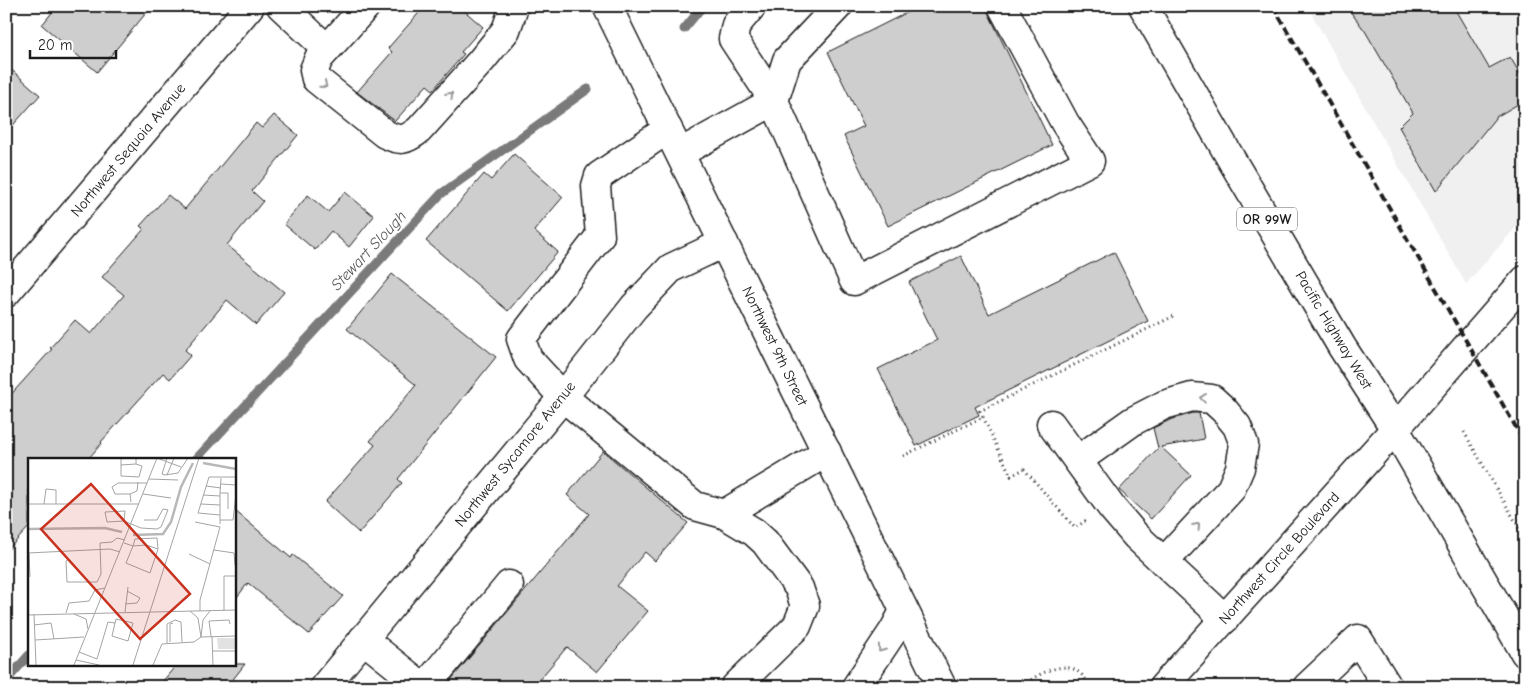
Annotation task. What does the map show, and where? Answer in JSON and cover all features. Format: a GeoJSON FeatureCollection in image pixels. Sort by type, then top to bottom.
{"type":"FeatureCollection","features":[{"type":"Feature","properties":{"kind":"main road","name":"Northwest Sequoia Avenue"},"geometry":{"type":"LineString","coordinates":[[6,293],[250,6]]}},
{"type":"Feature","properties":{"kind":"main road"},"geometry":{"type":"LineString","coordinates":[[282,6],[327,49]]}},
{"type":"Feature","properties":{"kind":"main road"},"geometry":{"type":"LineString","coordinates":[[366,6],[319,58],[314,70],[316,78],[385,134],[403,140],[420,130],[481,61],[506,30],[513,10],[512,6]]}},
{"type":"Feature","properties":{"kind":"main road","name":"Northwest 9th Street"},"geometry":{"type":"LineString","coordinates":[[607,6],[942,687]]}},
{"type":"Feature","properties":{"kind":"main road"},"geometry":{"type":"LineString","coordinates":[[752,6],[736,25],[732,39],[774,101],[854,281],[1090,161],[1065,123],[1002,6]]}},
{"type":"Feature","properties":{"kind":"main road"},"geometry":{"type":"LineString","coordinates":[[774,101],[787,60],[838,6]]}},
{"type":"Feature","properties":{"kind":"main road","name":"Pacific Highway West"},"geometry":{"type":"LineString","coordinates":[[1143,6],[1342,347],[1395,429],[1525,653]]}},
{"type":"Feature","properties":{"kind":"main road"},"geometry":{"type":"LineString","coordinates":[[735,687],[797,626],[805,606],[799,588],[765,542],[754,532],[724,514],[695,506],[563,397],[528,359],[521,339],[600,236],[596,186],[599,176],[674,141],[774,101]]}},
{"type":"Feature","properties":{"kind":"main road","name":"Northwest Sycamore Avenue"},"geometry":{"type":"LineString","coordinates":[[324,687],[563,397],[634,307],[670,268],[724,244]]}},
{"type":"Feature","properties":{"kind":"main road","name":"Northwest Circle Boulevard"},"geometry":{"type":"LineString","coordinates":[[1163,687],[1395,429],[1525,280]]}},
{"type":"Feature","properties":{"kind":"main road"},"geometry":{"type":"LineString","coordinates":[[1078,460],[1133,421],[1164,405],[1192,396],[1212,399],[1224,410],[1237,426],[1244,444],[1240,468],[1231,489],[1164,562]]}},
{"type":"Feature","properties":{"kind":"main road"},"geometry":{"type":"LineString","coordinates":[[1051,424],[1112,508],[1136,536],[1225,619]]}},
{"type":"Feature","properties":{"kind":"main road"},"geometry":{"type":"LineString","coordinates":[[724,514],[826,452]]}},
{"type":"Feature","properties":{"kind":"main road"},"geometry":{"type":"LineString","coordinates":[[363,639],[424,687],[509,585]]}},
{"type":"Feature","properties":{"kind":"main road"},"geometry":{"type":"LineString","coordinates":[[856,687],[894,630],[904,611]]}},
{"type":"Feature","properties":{"kind":"main road"},"geometry":{"type":"LineString","coordinates":[[1307,687],[1358,639],[1388,687]]}},
{"type":"Feature","properties":{"kind":"path"},"geometry":{"type":"LineString","coordinates":[[1092,527],[1085,521],[1075,528],[1024,469],[1011,476],[980,411],[1174,316]]}},
{"type":"Feature","properties":{"kind":"path"},"geometry":{"type":"LineString","coordinates":[[903,456],[983,417]]}},
{"type":"Feature","properties":{"kind":"path"},"geometry":{"type":"LineString","coordinates":[[1464,432],[1525,538]]}},
{"type":"Feature","properties":{"kind":"path"},"geometry":{"type":"LineString","coordinates":[[1018,687],[1049,670],[1063,666],[1075,669],[1088,682]]}},
{"type":"Feature","properties":{"kind":"shaded area"},"geometry":{"type":"Polygon","coordinates":[[[1307,6],[1525,6],[1525,217],[1466,284],[1307,6]]]}},
{"type":"Feature","properties":{"kind":"building"},"geometry":{"type":"Polygon","coordinates":[[[57,6],[152,6],[97,72],[42,25],[57,6]]]}},
{"type":"Feature","properties":{"kind":"building"},"geometry":{"type":"Polygon","coordinates":[[[425,6],[459,6],[483,27],[461,52],[464,54],[433,90],[427,85],[395,121],[357,92],[392,52],[388,48],[425,6]]]}},
{"type":"Feature","properties":{"kind":"building"},"geometry":{"type":"Polygon","coordinates":[[[920,6],[985,6],[1052,145],[888,226],[844,136],[864,126],[828,52],[920,6]]]}},
{"type":"Feature","properties":{"kind":"building"},"geometry":{"type":"Polygon","coordinates":[[[1346,6],[1453,6],[1489,68],[1510,57],[1525,82],[1525,100],[1496,117],[1436,191],[1399,127],[1413,113],[1365,31],[1346,6]]]}},
{"type":"Feature","properties":{"kind":"building"},"geometry":{"type":"Polygon","coordinates":[[[6,65],[40,95],[6,133],[6,65]]]}},
{"type":"Feature","properties":{"kind":"building"},"geometry":{"type":"Polygon","coordinates":[[[274,115],[298,135],[252,191],[263,201],[227,245],[284,292],[256,325],[227,300],[185,350],[191,355],[170,379],[163,373],[89,458],[28,458],[28,528],[6,552],[6,400],[52,349],[50,348],[75,320],[91,334],[124,295],[102,277],[144,229],[140,226],[168,195],[185,209],[256,123],[262,128],[274,115]]]}},
{"type":"Feature","properties":{"kind":"building"},"geometry":{"type":"Polygon","coordinates":[[[514,154],[563,197],[534,231],[558,252],[508,311],[426,241],[484,174],[491,180],[514,154]]]}},
{"type":"Feature","properties":{"kind":"building"},"geometry":{"type":"Polygon","coordinates":[[[345,192],[374,216],[349,247],[331,231],[315,250],[284,224],[308,195],[328,212],[345,192]]]}},
{"type":"Feature","properties":{"kind":"building"},"geometry":{"type":"Polygon","coordinates":[[[1114,252],[1148,321],[975,407],[979,415],[916,446],[878,369],[937,340],[909,282],[961,256],[989,314],[1114,252]]]}},
{"type":"Feature","properties":{"kind":"building"},"geometry":{"type":"Polygon","coordinates":[[[392,274],[496,357],[398,479],[402,483],[359,533],[325,502],[375,445],[370,441],[416,385],[347,329],[392,274]]]}},
{"type":"Feature","properties":{"kind":"building"},"geometry":{"type":"Polygon","coordinates":[[[1199,413],[1204,439],[1161,447],[1191,475],[1151,519],[1119,490],[1158,448],[1153,428],[1170,420],[1199,413]]]}},
{"type":"Feature","properties":{"kind":"building"},"geometry":{"type":"Polygon","coordinates":[[[603,451],[688,523],[655,561],[645,552],[617,586],[648,611],[597,672],[567,647],[533,687],[445,687],[589,514],[567,495],[603,451]]]}},
{"type":"Feature","properties":{"kind":"building"},"geometry":{"type":"Polygon","coordinates":[[[235,511],[291,558],[293,555],[343,596],[309,634],[248,583],[235,600],[235,511]]]}},
{"type":"Feature","properties":{"kind":"building"},"geometry":{"type":"Polygon","coordinates":[[[235,664],[245,664],[227,687],[158,687],[175,666],[235,666],[235,664]]]}},
{"type":"Feature","properties":{"kind":"waterway","name":"Stewart Slough"},"geometry":{"type":"LineString","coordinates":[[684,29],[703,6]]}},
{"type":"Feature","properties":{"kind":"waterway","name":"Stewart Slough"},"geometry":{"type":"LineString","coordinates":[[197,458],[441,194],[588,89]]}},
{"type":"Feature","properties":{"kind":"waterway","name":"Stewart Slough"},"geometry":{"type":"LineString","coordinates":[[6,681],[28,656]]}},
{"type":"Feature","properties":{"kind":"railway"},"geometry":{"type":"LineString","coordinates":[[1273,6],[1525,443]]}}]}
